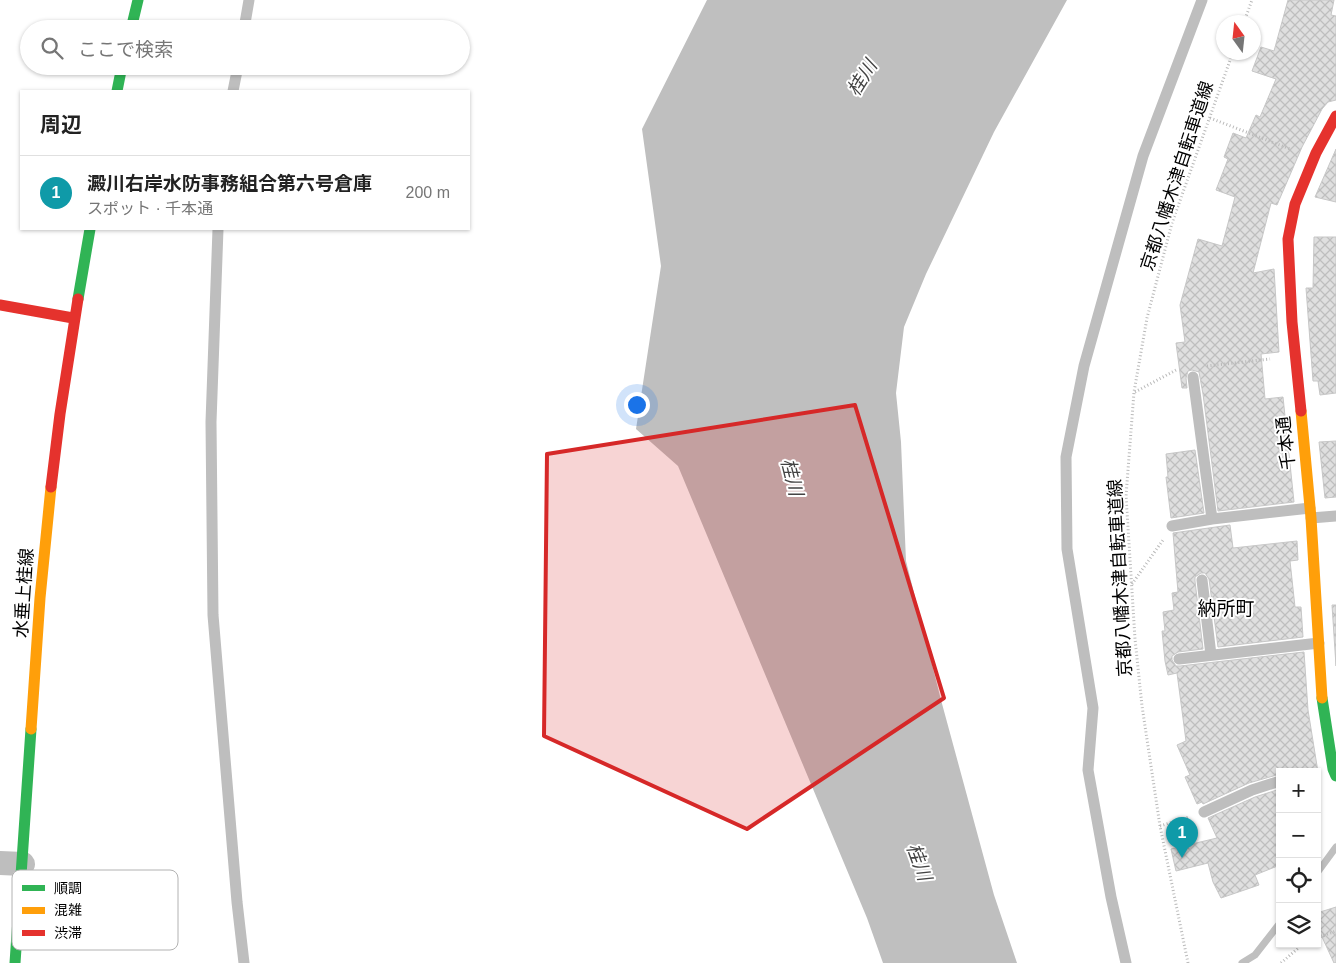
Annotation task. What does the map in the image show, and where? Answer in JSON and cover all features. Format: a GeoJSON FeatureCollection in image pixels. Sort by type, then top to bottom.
{"type":"FeatureCollection","features":[{"type":"Feature","properties":{"kind":"main road"},"geometry":{"type":"LineString","coordinates":[[133,20],[138,0]]}},
{"type":"Feature","properties":{"kind":"main road"},"geometry":{"type":"LineString","coordinates":[[117,90],[120,75]]}},
{"type":"Feature","properties":{"kind":"main road","name":"千本通"},"geometry":{"type":"LineString","coordinates":[[1332,772],[1323,708],[1311,513],[1292,322],[1288,239],[1295,204],[1314,158],[1336,116]]}},
{"type":"Feature","properties":{"kind":"main road","name":"水垂上桂線"},"geometry":{"type":"LineString","coordinates":[[12,863],[52,474],[73,318],[90,230]]}},
{"type":"Feature","properties":{"kind":"main road"},"geometry":{"type":"LineString","coordinates":[[0,305],[73,318]]}},
{"type":"Feature","properties":{"kind":"main road","name":"水垂上桂線"},"geometry":{"type":"LineString","coordinates":[[15,950],[15,963]]}},
{"type":"Feature","properties":{"kind":"lane"},"geometry":{"type":"LineString","coordinates":[[246,20],[249,0]]}},
{"type":"Feature","properties":{"kind":"lane"},"geometry":{"type":"LineString","coordinates":[[1126,963],[1111,897],[1088,770],[1093,708],[1067,549],[1066,457],[1084,366],[1143,156],[1202,0]]}},
{"type":"Feature","properties":{"kind":"lane"},"geometry":{"type":"LineString","coordinates":[[233,90],[236,75]]}},
{"type":"Feature","properties":{"kind":"lane"},"geometry":{"type":"LineString","coordinates":[[218,230],[211,422],[213,614],[237,902],[244,963]]}},
{"type":"Feature","properties":{"kind":"lane"},"geometry":{"type":"LineString","coordinates":[[1193,377],[1212,519]]}},
{"type":"Feature","properties":{"kind":"lane"},"geometry":{"type":"LineString","coordinates":[[1172,526],[1212,519],[1311,513],[1336,516]]}},
{"type":"Feature","properties":{"kind":"lane"},"geometry":{"type":"LineString","coordinates":[[1202,580],[1211,655]]}},
{"type":"Feature","properties":{"kind":"lane"},"geometry":{"type":"LineString","coordinates":[[1179,659],[1320,643]]}},
{"type":"Feature","properties":{"kind":"lane"},"geometry":{"type":"LineString","coordinates":[[1204,812],[1252,790],[1276,782]]}},
{"type":"Feature","properties":{"kind":"path"},"geometry":{"type":"LineString","coordinates":[[1247,15],[1252,0]]}},
{"type":"Feature","properties":{"kind":"path","name":"京都八幡木津自転車道線"},"geometry":{"type":"LineString","coordinates":[[1188,963],[1160,826],[1142,706],[1126,496],[1134,392],[1147,318],[1172,223],[1230,60]]}},
{"type":"Feature","properties":{"kind":"path"},"geometry":{"type":"LineString","coordinates":[[1210,118],[1314,158]]}},
{"type":"Feature","properties":{"kind":"path"},"geometry":{"type":"LineString","coordinates":[[1202,367],[1295,357]]}},
{"type":"Feature","properties":{"kind":"path"},"geometry":{"type":"LineString","coordinates":[[1134,392],[1175,370],[1184,369]]}},
{"type":"Feature","properties":{"kind":"path"},"geometry":{"type":"LineString","coordinates":[[1132,584],[1172,526]]}},
{"type":"Feature","properties":{"kind":"path"},"geometry":{"type":"LineString","coordinates":[[1160,826],[1204,812]]}},
{"type":"Feature","properties":{"kind":"path"},"geometry":{"type":"LineString","coordinates":[[1321,937],[1336,931]]}},
{"type":"Feature","properties":{"kind":"path"},"geometry":{"type":"LineString","coordinates":[[1281,963],[1298,948]]}},
{"type":"Feature","properties":{"kind":"highlighted area"},"geometry":{"type":"Polygon","coordinates":[[[855,405],[944,698],[747,829],[544,736],[547,454],[855,405]]]}},
{"type":"Feature","properties":{"kind":"water","name":"桂川"},"geometry":{"type":"Polygon","coordinates":[[[707,0],[1067,0],[994,132],[926,274],[904,327],[896,393],[901,442],[906,561],[941,700],[994,895],[1017,963],[883,963],[867,918],[678,466],[636,429],[661,266],[642,129],[707,0]]]}},
{"type":"Feature","properties":{"kind":"building"},"geometry":{"type":"Polygon","coordinates":[[[1288,0],[1334,0],[1331,15],[1336,16],[1336,100],[1328,102],[1322,109],[1302,147],[1277,205],[1271,203],[1253,273],[1274,269],[1279,352],[1261,354],[1265,399],[1283,397],[1294,502],[1218,511],[1199,372],[1188,371],[1186,378],[1187,388],[1182,388],[1176,343],[1185,342],[1180,305],[1198,239],[1222,246],[1235,197],[1216,190],[1228,159],[1224,157],[1233,133],[1246,138],[1256,115],[1260,117],[1276,79],[1252,71],[1256,60],[1261,60],[1261,47],[1274,51],[1288,0]]]}},
{"type":"Feature","properties":{"kind":"building"},"geometry":{"type":"Polygon","coordinates":[[[1336,149],[1336,202],[1315,197],[1336,149]]]}},
{"type":"Feature","properties":{"kind":"building"},"geometry":{"type":"Polygon","coordinates":[[[1314,237],[1336,237],[1336,393],[1320,395],[1318,381],[1313,381],[1306,288],[1313,288],[1314,237]]]}},
{"type":"Feature","properties":{"kind":"building"},"geometry":{"type":"Polygon","coordinates":[[[1336,441],[1336,497],[1325,498],[1319,442],[1336,441]]]}},
{"type":"Feature","properties":{"kind":"building"},"geometry":{"type":"Polygon","coordinates":[[[1195,450],[1204,513],[1171,518],[1166,477],[1168,477],[1166,454],[1195,450]]]}},
{"type":"Feature","properties":{"kind":"building"},"geometry":{"type":"Polygon","coordinates":[[[1230,525],[1233,548],[1297,541],[1298,560],[1290,561],[1295,607],[1301,607],[1303,637],[1218,647],[1209,579],[1205,573],[1201,573],[1195,577],[1195,581],[1203,649],[1178,652],[1172,656],[1172,660],[1176,666],[1180,666],[1304,652],[1308,710],[1317,768],[1276,768],[1276,775],[1249,783],[1203,804],[1202,802],[1197,804],[1185,777],[1190,775],[1177,745],[1186,741],[1177,673],[1168,675],[1162,631],[1165,631],[1163,612],[1174,610],[1172,593],[1178,592],[1173,533],[1230,525]]]}},
{"type":"Feature","properties":{"kind":"building"},"geometry":{"type":"Polygon","coordinates":[[[1332,605],[1336,605],[1336,666],[1332,605]]]}},
{"type":"Feature","properties":{"kind":"building"},"geometry":{"type":"Polygon","coordinates":[[[1276,790],[1276,867],[1255,875],[1259,885],[1221,898],[1213,882],[1208,863],[1176,871],[1171,849],[1217,838],[1208,818],[1255,797],[1276,790]]]}},
{"type":"Feature","properties":{"kind":"building"},"geometry":{"type":"Polygon","coordinates":[[[1336,907],[1336,963],[1334,963],[1321,935],[1321,912],[1336,907]]]}},
{"type":"Feature","properties":{"kind":"waterway"},"geometry":{"type":"LineString","coordinates":[[1321,868],[1336,847]]}},
{"type":"Feature","properties":{"kind":"waterway"},"geometry":{"type":"LineString","coordinates":[[1242,963],[1255,955],[1276,928]]}},
{"type":"Feature","properties":{"kind":"traffic: fast"},"geometry":{"type":"LineString","coordinates":[[133,20],[138,0]]}},
{"type":"Feature","properties":{"kind":"traffic: fast"},"geometry":{"type":"LineString","coordinates":[[117,90],[120,75]]}},
{"type":"Feature","properties":{"kind":"traffic: fast"},"geometry":{"type":"LineString","coordinates":[[78,299],[90,230]]}},
{"type":"Feature","properties":{"kind":"traffic: fast"},"geometry":{"type":"LineString","coordinates":[[1322,698],[1333,769],[1336,776]]}},
{"type":"Feature","properties":{"kind":"traffic: fast"},"geometry":{"type":"LineString","coordinates":[[21,870],[31,729]]}},
{"type":"Feature","properties":{"kind":"traffic: fast"},"geometry":{"type":"LineString","coordinates":[[15,963],[16,950]]}},
{"type":"Feature","properties":{"kind":"traffic: slow"},"geometry":{"type":"LineString","coordinates":[[1301,411],[1311,518],[1322,698]]}},
{"type":"Feature","properties":{"kind":"traffic: slow"},"geometry":{"type":"LineString","coordinates":[[31,729],[40,598],[51,487]]}},
{"type":"Feature","properties":{"kind":"traffic: jam"},"geometry":{"type":"LineString","coordinates":[[1301,411],[1292,322],[1288,239],[1295,204],[1316,153],[1336,116]]}},
{"type":"Feature","properties":{"kind":"traffic: jam"},"geometry":{"type":"LineString","coordinates":[[51,487],[78,299]]}},
{"type":"Feature","properties":{"kind":"traffic: jam"},"geometry":{"type":"LineString","coordinates":[[0,305],[73,318]]}},
{"type":"Feature","properties":{"kind":"place","name":"澱川右岸水防事務組合第六号倉庫"},"geometry":{"type":"Point","coordinates":[1182,858]}},
{"type":"Feature","properties":{"kind":"district","name":"納所町"},"geometry":{"type":"Point","coordinates":[1226,608]}}]}
